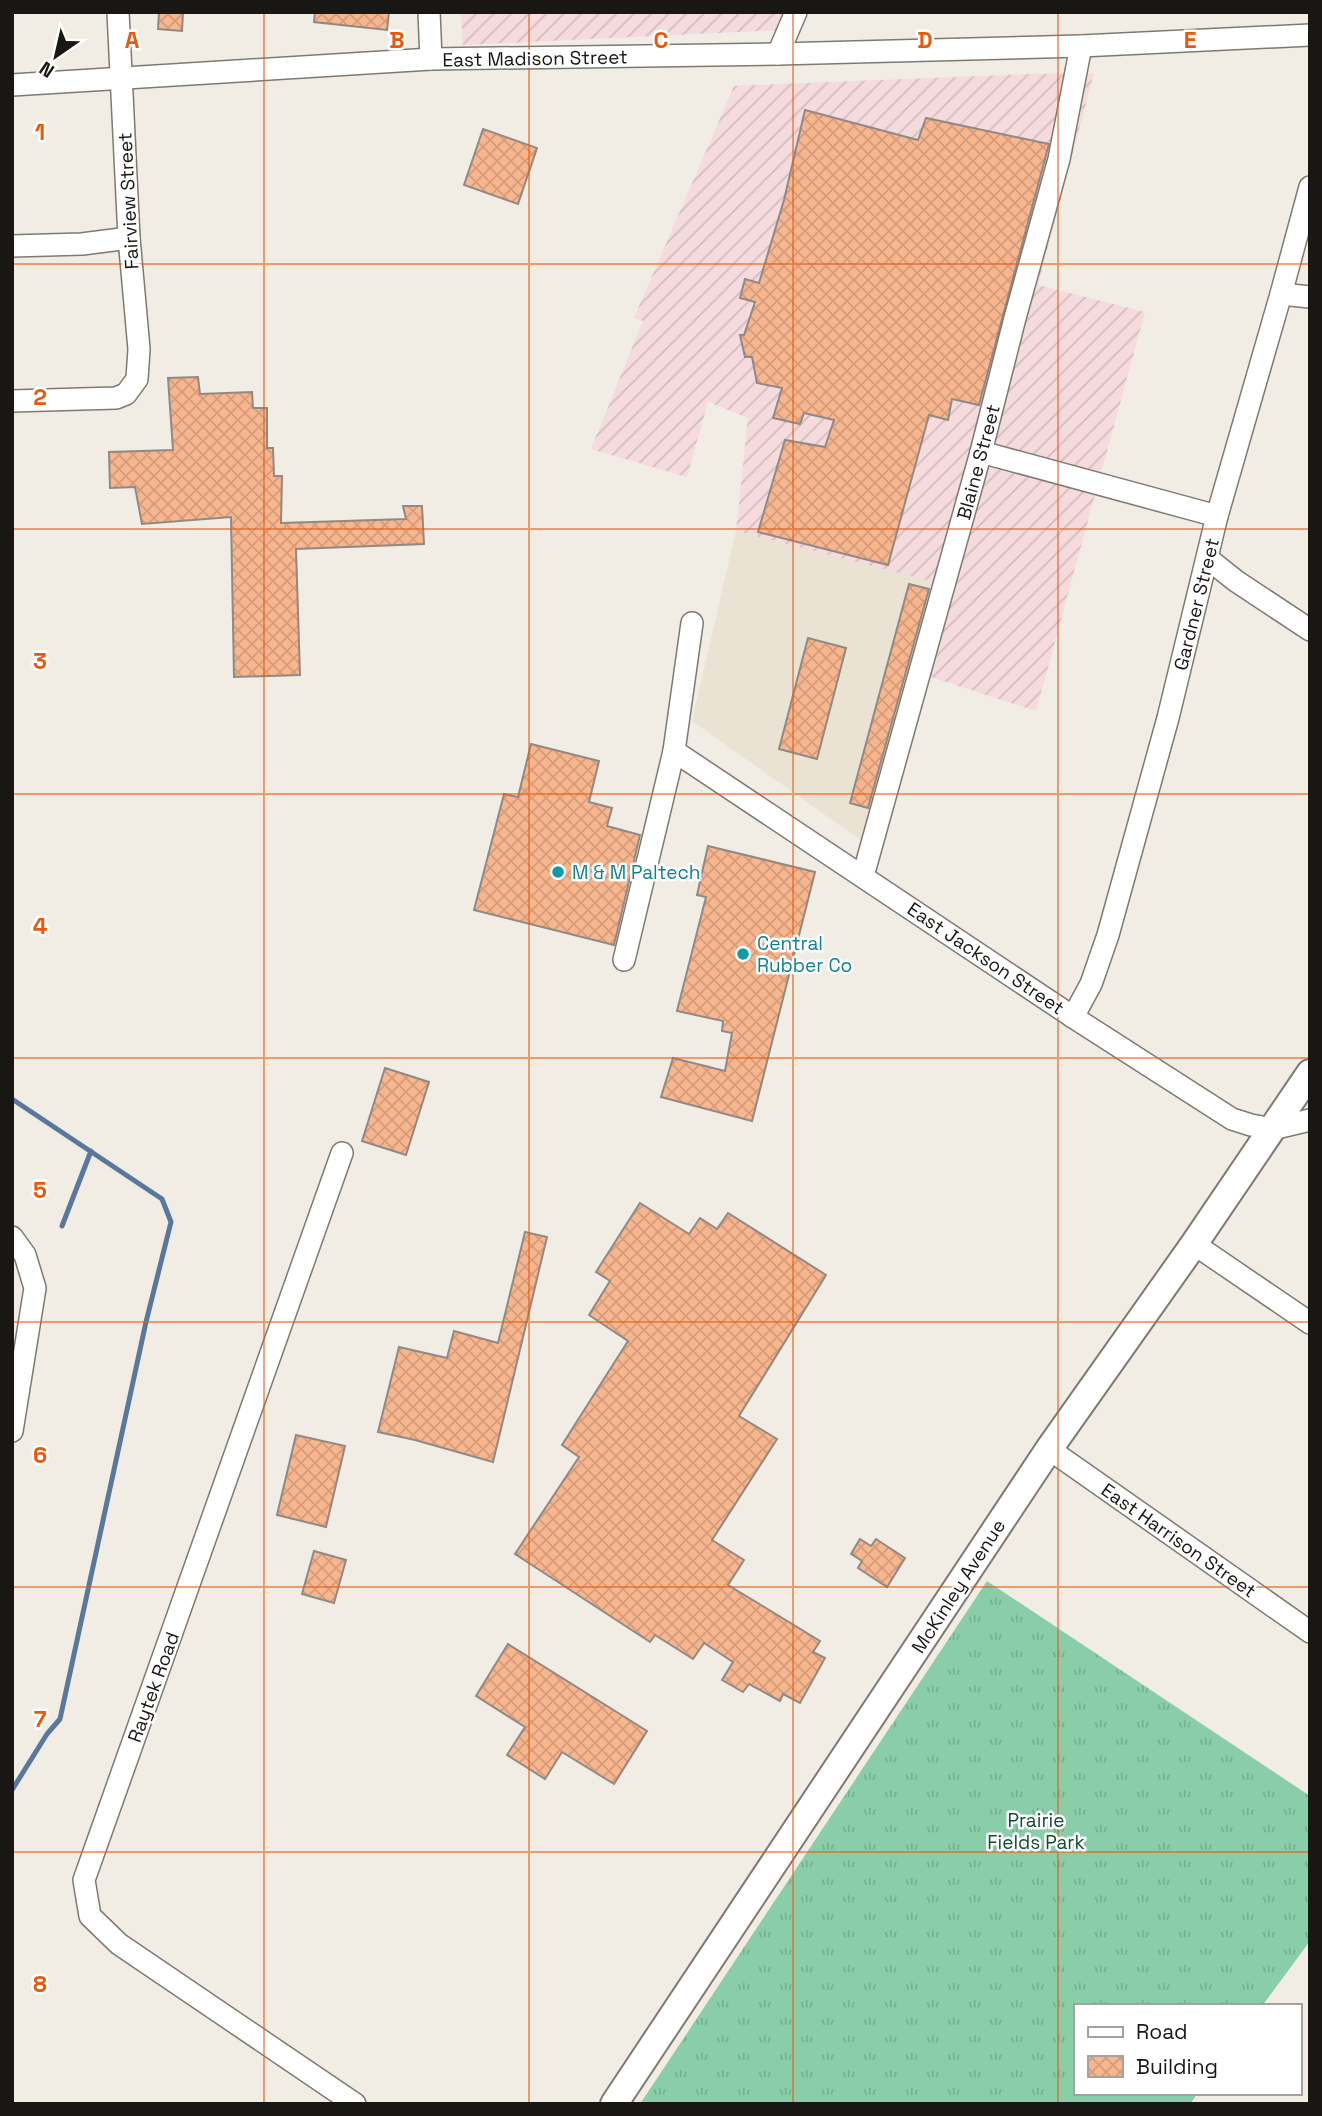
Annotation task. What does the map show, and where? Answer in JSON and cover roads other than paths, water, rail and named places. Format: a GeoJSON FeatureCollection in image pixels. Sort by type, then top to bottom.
{"type":"FeatureCollection","features":[{"type":"Feature","properties":{"kind":"street","name":"Fairview Street"},"geometry":{"type":"LineString","coordinates":[[12,401],[107,400],[126,394],[136,379],[139,349],[129,238],[118,12]]}},
{"type":"Feature","properties":{"kind":"street"},"geometry":{"type":"LineString","coordinates":[[429,12],[431,59]]}},
{"type":"Feature","properties":{"kind":"street"},"geometry":{"type":"LineString","coordinates":[[778,54],[796,12]]}},
{"type":"Feature","properties":{"kind":"street","name":"East Madison Street"},"geometry":{"type":"LineString","coordinates":[[12,85],[431,59],[778,54],[1081,46],[1310,36]]}},
{"type":"Feature","properties":{"kind":"street","name":"Blaine Street"},"geometry":{"type":"LineString","coordinates":[[863,876],[1059,159],[1081,46]]}},
{"type":"Feature","properties":{"kind":"street","name":"Gardner Street"},"geometry":{"type":"LineString","coordinates":[[1073,1017],[1091,984],[1108,935],[1168,718],[1217,516],[1310,187]]}},
{"type":"Feature","properties":{"kind":"street"},"geometry":{"type":"LineString","coordinates":[[12,246],[82,244],[129,238]]}},
{"type":"Feature","properties":{"kind":"street"},"geometry":{"type":"LineString","coordinates":[[1281,294],[1310,297]]}},
{"type":"Feature","properties":{"kind":"street"},"geometry":{"type":"LineString","coordinates":[[981,452],[1217,516]]}},
{"type":"Feature","properties":{"kind":"street"},"geometry":{"type":"LineString","coordinates":[[1207,558],[1236,581],[1310,630]]}},
{"type":"Feature","properties":{"kind":"street"},"geometry":{"type":"LineString","coordinates":[[624,960],[674,751],[692,624]]}},
{"type":"Feature","properties":{"kind":"street","name":"East Jackson Street"},"geometry":{"type":"LineString","coordinates":[[674,751],[1073,1017],[1232,1119],[1272,1129],[1310,1120]]}},
{"type":"Feature","properties":{"kind":"street","name":"McKinley Avenue"},"geometry":{"type":"LineString","coordinates":[[614,2104],[1049,1449],[1194,1244],[1310,1073]]}},
{"type":"Feature","properties":{"kind":"street","name":"Raytek Road"},"geometry":{"type":"LineString","coordinates":[[342,1153],[84,1880],[90,1916],[119,1944],[355,2104]]}},
{"type":"Feature","properties":{"kind":"street"},"geometry":{"type":"LineString","coordinates":[[12,1237],[25,1255],[35,1288],[12,1431]]}},
{"type":"Feature","properties":{"kind":"street"},"geometry":{"type":"LineString","coordinates":[[1194,1244],[1310,1323]]}},
{"type":"Feature","properties":{"kind":"street","name":"East Harrison Street"},"geometry":{"type":"LineString","coordinates":[[1049,1449],[1310,1632]]}},
{"type":"Feature","properties":{"kind":"waterway"},"geometry":{"type":"LineString","coordinates":[[12,1099],[162,1199],[171,1222],[146,1322],[60,1719],[47,1734],[12,1790]]}},
{"type":"Feature","properties":{"kind":"waterway"},"geometry":{"type":"LineString","coordinates":[[62,1226],[91,1151]]}},
{"type":"Feature","properties":{"kind":"place","name":"M & M Paltech"},"geometry":{"type":"Point","coordinates":[558,872]}},
{"type":"Feature","properties":{"kind":"place","name":"Central Rubber Co"},"geometry":{"type":"Point","coordinates":[743,954]}},
{"type":"Feature","properties":{"kind":"park label","name":"Prairie Fields Park"},"geometry":{"type":"Point","coordinates":[1036,1831]}}]}
